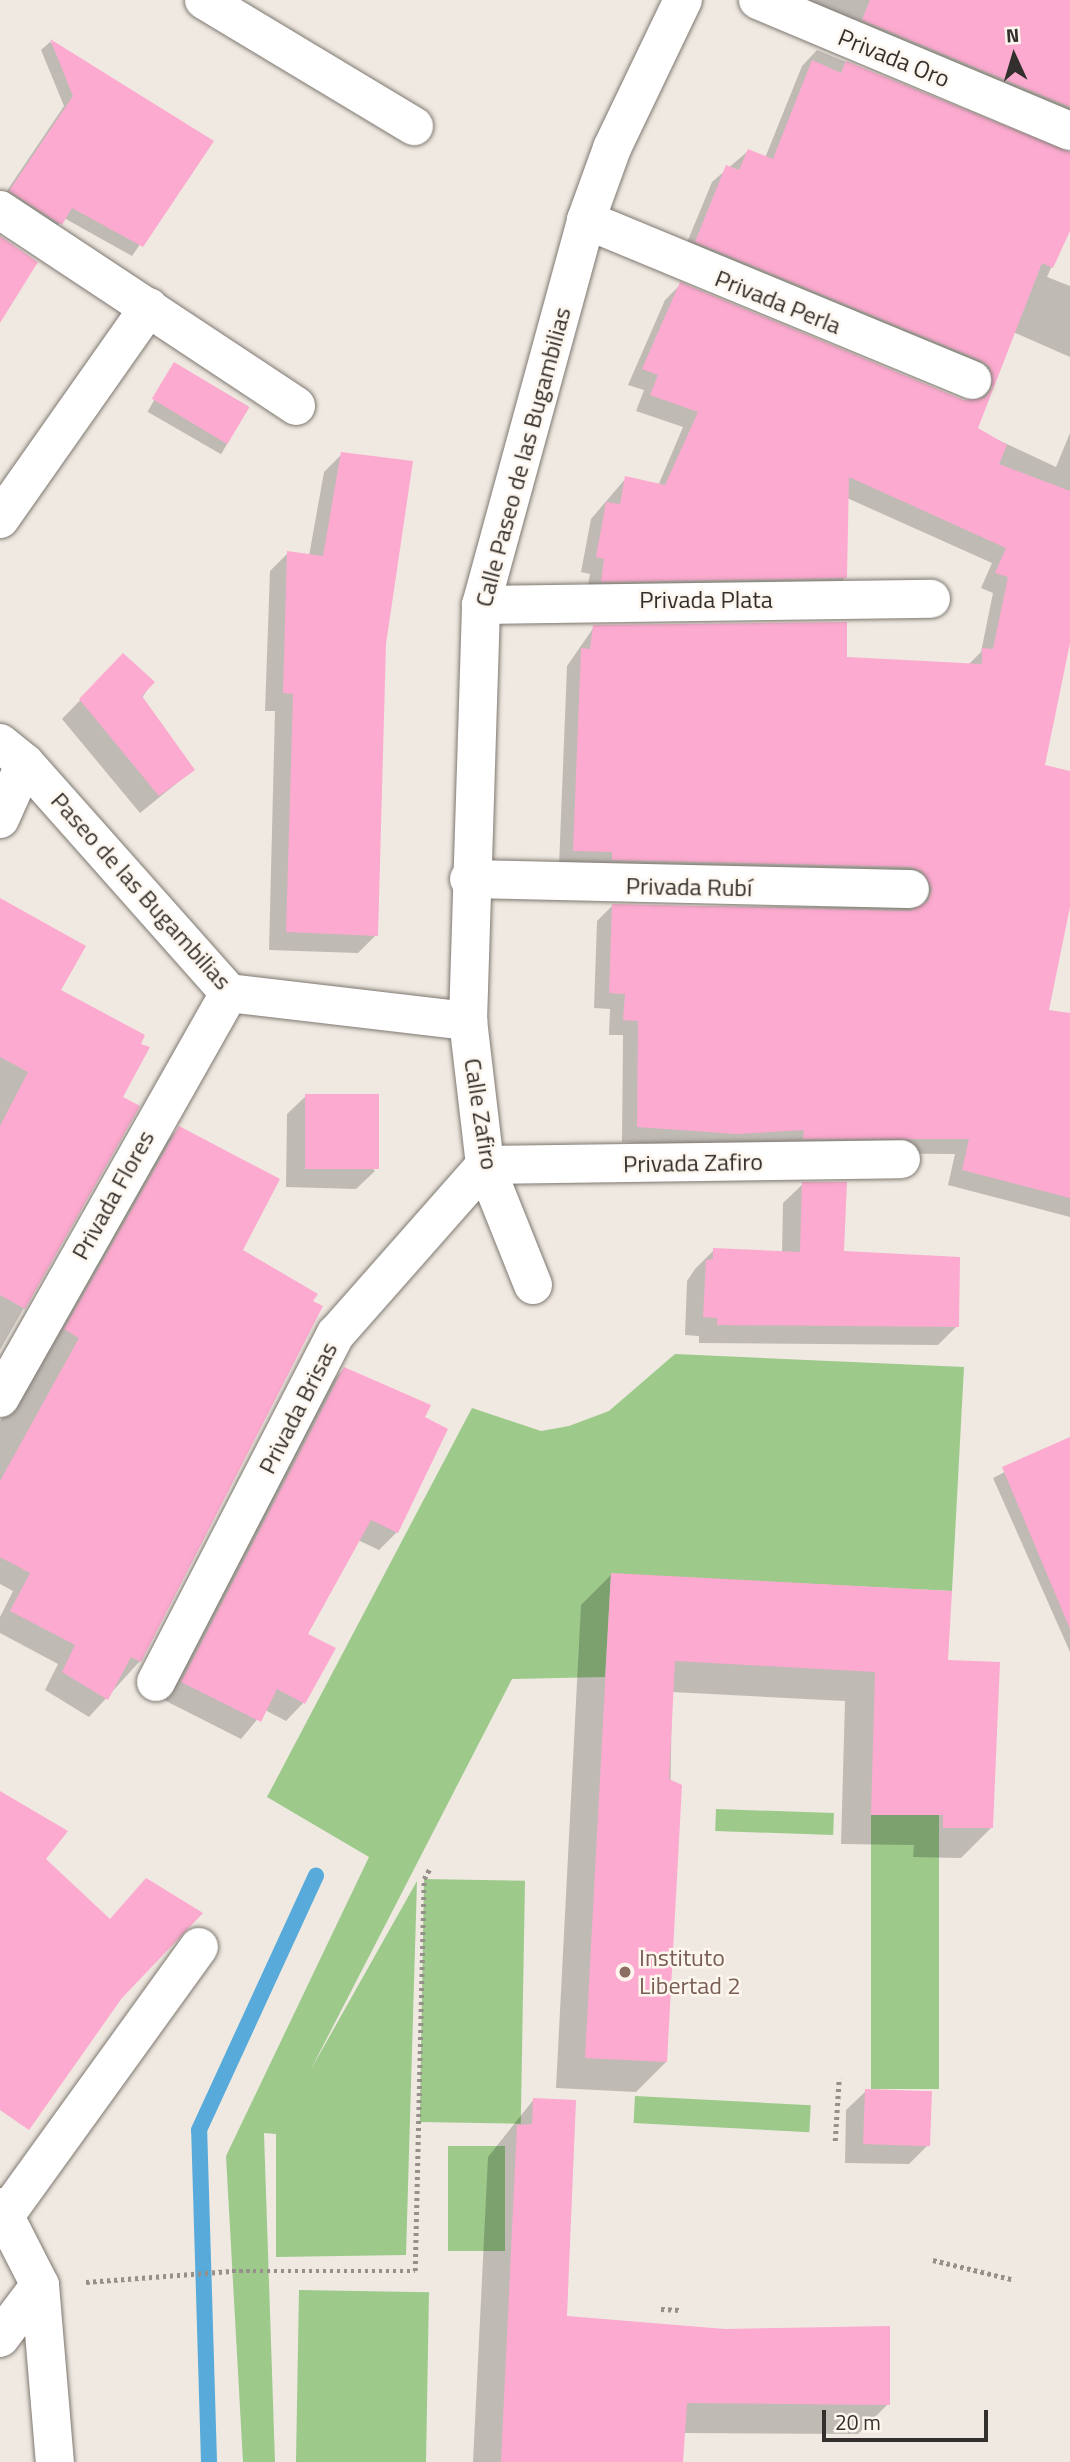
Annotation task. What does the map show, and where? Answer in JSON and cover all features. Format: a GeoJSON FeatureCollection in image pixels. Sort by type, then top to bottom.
{"type":"FeatureCollection","features":[{"type":"Feature","properties":{"kind":"street"},"geometry":{"type":"LineString","coordinates":[[204,0],[414,126]]}},
{"type":"Feature","properties":{"kind":"street","name":"Calle Paseo de las Bugambilias"},"geometry":{"type":"LineString","coordinates":[[468,1021],[468,879],[481,605],[586,220],[612,148],[683,0]]}},
{"type":"Feature","properties":{"kind":"street","name":"Privada Oro"},"geometry":{"type":"LineString","coordinates":[[758,0],[1070,131]]}},
{"type":"Feature","properties":{"kind":"street"},"geometry":{"type":"LineString","coordinates":[[0,210],[296,406]]}},
{"type":"Feature","properties":{"kind":"street","name":"Privada Perla"},"geometry":{"type":"LineString","coordinates":[[586,220],[971,380]]}},
{"type":"Feature","properties":{"kind":"street"},"geometry":{"type":"LineString","coordinates":[[0,519],[149,307]]}},
{"type":"Feature","properties":{"kind":"street","name":"Privada Plata"},"geometry":{"type":"LineString","coordinates":[[481,605],[931,599]]}},
{"type":"Feature","properties":{"kind":"street"},"geometry":{"type":"LineString","coordinates":[[0,819],[13,753]]}},
{"type":"Feature","properties":{"kind":"street","name":"Paseo de las Bugambilias"},"geometry":{"type":"LineString","coordinates":[[13,753],[229,993],[468,1021]]}},
{"type":"Feature","properties":{"kind":"street","name":"Privada Rubí"},"geometry":{"type":"LineString","coordinates":[[468,879],[911,890]]}},
{"type":"Feature","properties":{"kind":"street","name":"Privada Flores"},"geometry":{"type":"LineString","coordinates":[[0,1398],[229,993]]}},
{"type":"Feature","properties":{"kind":"street","name":"Calle Zafiro"},"geometry":{"type":"LineString","coordinates":[[468,1021],[485,1165],[533,1285]]}},
{"type":"Feature","properties":{"kind":"street","name":"Privada Zafiro"},"geometry":{"type":"LineString","coordinates":[[485,1165],[901,1159]]}},
{"type":"Feature","properties":{"kind":"street","name":"Privada Brisas"},"geometry":{"type":"LineString","coordinates":[[156,1682],[336,1334],[485,1165]]}},
{"type":"Feature","properties":{"kind":"street"},"geometry":{"type":"LineString","coordinates":[[55,2462],[40,2285],[3,2210],[199,1947]]}},
{"type":"Feature","properties":{"kind":"street"},"geometry":{"type":"LineString","coordinates":[[0,2338],[40,2285]]}},
{"type":"Feature","properties":{"kind":"path"},"geometry":{"type":"LineString","coordinates":[[120,2280],[207,2273],[415,2271],[424,1879],[430,1868]]}},
{"type":"Feature","properties":{"kind":"path"},"geometry":{"type":"LineString","coordinates":[[835,2141],[839,2078]]}},
{"type":"Feature","properties":{"kind":"path"},"geometry":{"type":"LineString","coordinates":[[933,2260],[1016,2280]]}},
{"type":"Feature","properties":{"kind":"path"},"geometry":{"type":"LineString","coordinates":[[661,2309],[680,2310]]}},
{"type":"Feature","properties":{"kind":"green space"},"geometry":{"type":"Polygon","coordinates":[[[675,1354],[964,1367],[952,1591],[611,1574],[605,1677],[512,1679],[310,2071],[417,1881],[406,2255],[276,2257],[276,2134],[264,2133],[275,2462],[243,2462],[226,2156],[369,1857],[267,1797],[472,1408],[541,1431],[569,1426],[609,1411],[675,1354]]]}},
{"type":"Feature","properties":{"kind":"green space"},"geometry":{"type":"Polygon","coordinates":[[[716,1809],[834,1813],[833,1835],[715,1831],[716,1809]]]}},
{"type":"Feature","properties":{"kind":"green space"},"geometry":{"type":"Polygon","coordinates":[[[871,1815],[939,1815],[939,2089],[871,2089],[871,1815]]]}},
{"type":"Feature","properties":{"kind":"green space"},"geometry":{"type":"Polygon","coordinates":[[[424,1879],[525,1881],[521,2124],[420,2122],[424,1879]]]}},
{"type":"Feature","properties":{"kind":"green space"},"geometry":{"type":"Polygon","coordinates":[[[635,2096],[811,2105],[809,2132],[634,2123],[635,2096]]]}},
{"type":"Feature","properties":{"kind":"green space"},"geometry":{"type":"Polygon","coordinates":[[[448,2146],[505,2146],[505,2251],[448,2251],[448,2146]]]}},
{"type":"Feature","properties":{"kind":"green space"},"geometry":{"type":"Polygon","coordinates":[[[299,2290],[429,2292],[426,2462],[296,2462],[299,2290]]]}},
{"type":"Feature","properties":{"kind":"building"},"geometry":{"type":"Polygon","coordinates":[[[870,0],[1070,0],[1070,107],[862,20],[870,0]]]}},
{"type":"Feature","properties":{"kind":"building"},"geometry":{"type":"Polygon","coordinates":[[[50,39],[214,141],[143,247],[72,208],[62,225],[9,191],[73,96],[50,39]]]}},
{"type":"Feature","properties":{"kind":"building"},"geometry":{"type":"Polygon","coordinates":[[[812,60],[841,73],[846,61],[1070,152],[1070,231],[1053,268],[1042,263],[978,428],[1007,445],[999,464],[1070,491],[1070,643],[1045,765],[1070,771],[1070,907],[1049,1010],[1070,1013],[1070,1198],[962,1170],[969,1139],[803,1139],[804,1130],[737,1134],[637,1127],[638,1021],[623,1020],[625,994],[609,993],[612,904],[910,911],[928,901],[932,889],[922,871],[910,867],[612,860],[612,852],[573,851],[581,648],[590,649],[593,625],[847,622],[847,657],[982,664],[982,648],[993,649],[1008,577],[995,573],[1006,548],[849,477],[847,578],[601,582],[604,559],[596,557],[606,502],[620,504],[625,476],[665,485],[698,412],[650,395],[658,375],[642,369],[680,282],[964,400],[985,398],[992,388],[990,367],[980,360],[695,242],[726,165],[739,170],[748,149],[773,159],[812,60]]]}},
{"type":"Feature","properties":{"kind":"building"},"geometry":{"type":"Polygon","coordinates":[[[0,236],[38,262],[0,323],[0,236]]]}},
{"type":"Feature","properties":{"kind":"building"},"geometry":{"type":"Polygon","coordinates":[[[174,362],[249,407],[227,444],[152,399],[174,362]]]}},
{"type":"Feature","properties":{"kind":"building"},"geometry":{"type":"Polygon","coordinates":[[[341,452],[413,461],[386,644],[378,936],[286,932],[293,694],[283,693],[287,551],[323,556],[341,452]]]}},
{"type":"Feature","properties":{"kind":"building"},"geometry":{"type":"Polygon","coordinates":[[[123,653],[155,682],[142,696],[195,770],[159,796],[79,699],[123,653]]]}},
{"type":"Feature","properties":{"kind":"building"},"geometry":{"type":"Polygon","coordinates":[[[0,898],[86,946],[61,990],[145,1035],[141,1044],[150,1047],[123,1097],[140,1106],[25,1309],[0,1295],[0,1126],[28,1072],[0,1057],[0,898]]]}},
{"type":"Feature","properties":{"kind":"building"},"geometry":{"type":"Polygon","coordinates":[[[305,1094],[379,1094],[379,1169],[305,1169],[305,1094]]]}},
{"type":"Feature","properties":{"kind":"building"},"geometry":{"type":"Polygon","coordinates":[[[179,1126],[280,1179],[243,1250],[318,1294],[313,1301],[323,1306],[141,1662],[131,1657],[108,1700],[62,1672],[75,1645],[10,1611],[30,1573],[0,1557],[0,1481],[79,1338],[64,1329],[179,1126]]]}},
{"type":"Feature","properties":{"kind":"building"},"geometry":{"type":"Polygon","coordinates":[[[802,1182],[847,1182],[844,1251],[960,1257],[959,1327],[717,1325],[717,1318],[703,1317],[706,1260],[713,1259],[713,1248],[800,1252],[802,1182]]]}},
{"type":"Feature","properties":{"kind":"building"},"geometry":{"type":"Polygon","coordinates":[[[344,1367],[431,1405],[425,1417],[448,1429],[398,1533],[371,1520],[308,1634],[336,1648],[305,1704],[277,1689],[261,1722],[181,1682],[344,1367]]]}},
{"type":"Feature","properties":{"kind":"building"},"geometry":{"type":"Polygon","coordinates":[[[1070,1437],[1070,1629],[1002,1467],[1070,1437]]]}},
{"type":"Feature","properties":{"kind":"building"},"geometry":{"type":"Polygon","coordinates":[[[611,1573],[952,1591],[948,1660],[1000,1662],[993,1828],[943,1828],[943,1815],[871,1815],[875,1672],[675,1661],[669,1779],[682,1785],[667,2062],[585,2058],[611,1573]]]}},
{"type":"Feature","properties":{"kind":"building"},"geometry":{"type":"Polygon","coordinates":[[[0,1791],[68,1831],[46,1859],[110,1919],[146,1878],[203,1913],[122,1998],[29,2130],[0,2110],[0,1791]]]}},
{"type":"Feature","properties":{"kind":"building"},"geometry":{"type":"Polygon","coordinates":[[[865,2089],[932,2091],[930,2146],[863,2144],[865,2089]]]}},
{"type":"Feature","properties":{"kind":"building"},"geometry":{"type":"Polygon","coordinates":[[[533,2098],[576,2100],[567,2316],[725,2329],[890,2326],[890,2405],[687,2403],[683,2462],[501,2462],[517,2125],[532,2124],[533,2098]]]}},
{"type":"Feature","properties":{"kind":"waterway"},"geometry":{"type":"LineString","coordinates":[[209,2462],[199,2130],[316,1876]]}},
{"type":"Feature","properties":{"kind":"place","name":"Instituto Libertad 2"},"geometry":{"type":"Point","coordinates":[625,1972]}}]}
